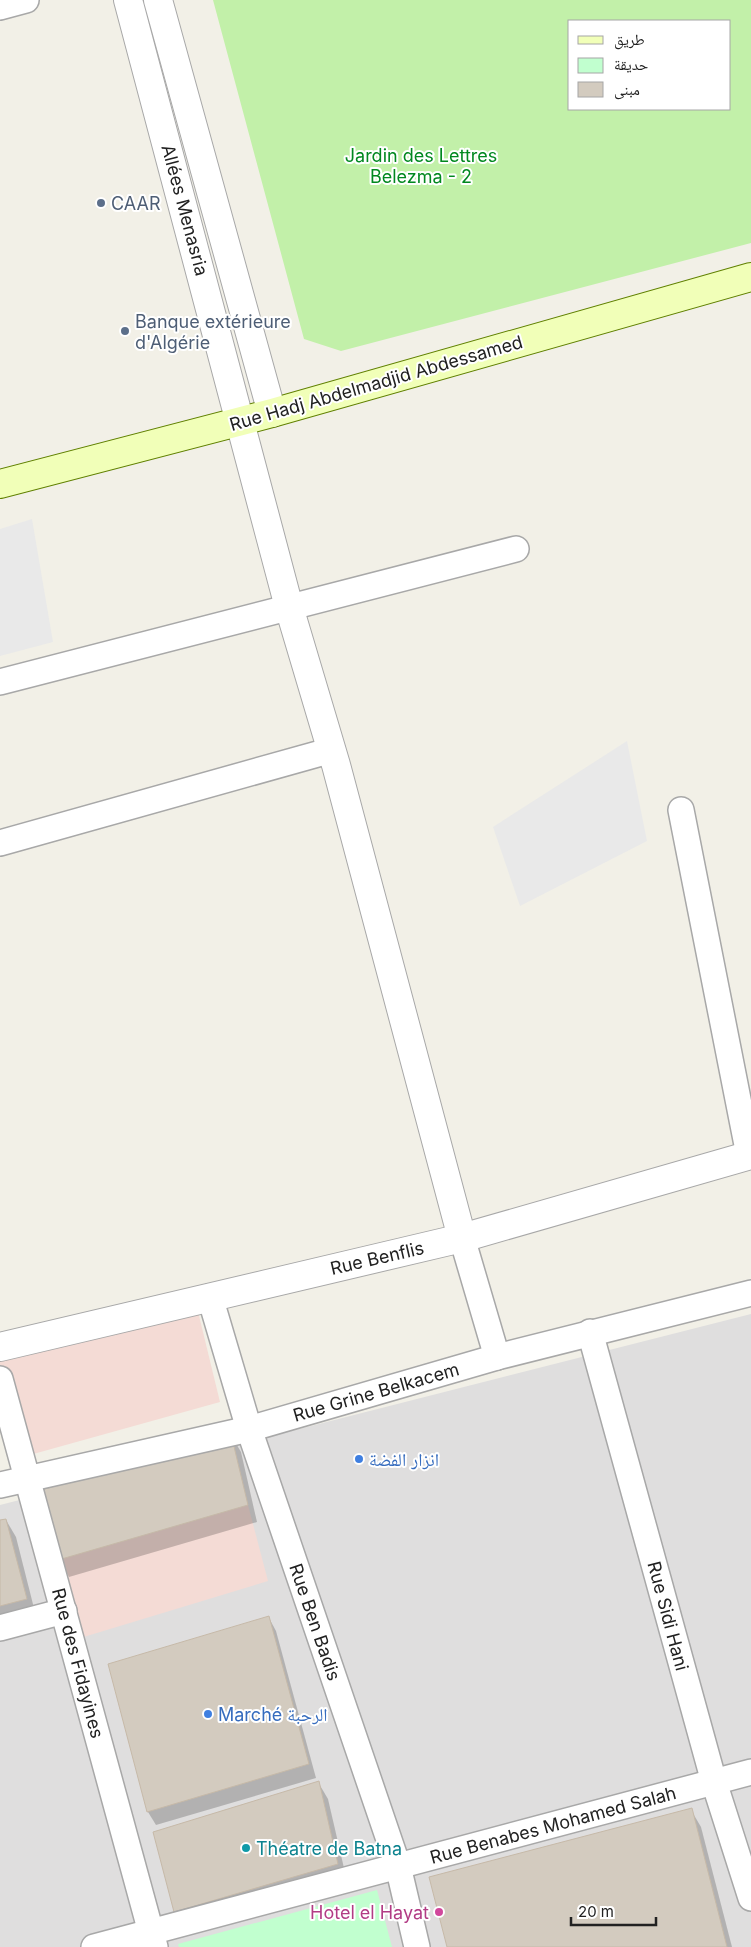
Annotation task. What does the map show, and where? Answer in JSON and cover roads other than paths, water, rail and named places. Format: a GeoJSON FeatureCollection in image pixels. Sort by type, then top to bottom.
{"type":"FeatureCollection","features":[{"type":"Feature","properties":{"kind":"main road","name":"Rue Hadj Abdelmadjid Abdessamed"},"geometry":{"type":"LineString","coordinates":[[0,484],[272,412],[751,277]]}},
{"type":"Feature","properties":{"kind":"street"},"geometry":{"type":"LineString","coordinates":[[0,7],[26,0]]}},
{"type":"Feature","properties":{"kind":"street","name":"Allées Menasria"},"geometry":{"type":"LineString","coordinates":[[128,0],[290,607],[334,757],[462,1238]]}},
{"type":"Feature","properties":{"kind":"street"},"geometry":{"type":"LineString","coordinates":[[158,0],[272,412]]}},
{"type":"Feature","properties":{"kind":"street"},"geometry":{"type":"LineString","coordinates":[[0,682],[516,549]]}},
{"type":"Feature","properties":{"kind":"street"},"geometry":{"type":"LineString","coordinates":[[0,843],[334,757]]}},
{"type":"Feature","properties":{"kind":"street"},"geometry":{"type":"LineString","coordinates":[[681,810],[750,1155]]}},
{"type":"Feature","properties":{"kind":"street","name":"Rue Benflis"},"geometry":{"type":"LineString","coordinates":[[0,1347],[462,1238],[750,1155]]}},
{"type":"Feature","properties":{"kind":"street"},"geometry":{"type":"LineString","coordinates":[[462,1238],[497,1357]]}},
{"type":"Feature","properties":{"kind":"street","name":"Rue Grine Belkacem"},"geometry":{"type":"LineString","coordinates":[[0,1485],[28,1477],[249,1429],[497,1357],[590,1332],[751,1293]]}},
{"type":"Feature","properties":{"kind":"street","name":"Rue Ben Badis"},"geometry":{"type":"LineString","coordinates":[[210,1297],[249,1429],[398,1866],[417,1947]]}},
{"type":"Feature","properties":{"kind":"street","name":"Rue Sidi Hani"},"geometry":{"type":"LineString","coordinates":[[590,1332],[714,1782],[751,1898]]}},
{"type":"Feature","properties":{"kind":"street","name":"Rue des Fidayines"},"geometry":{"type":"LineString","coordinates":[[0,1379],[153,1940]]}},
{"type":"Feature","properties":{"kind":"street"},"geometry":{"type":"LineString","coordinates":[[0,1628],[64,1611]]}},
{"type":"Feature","properties":{"kind":"street","name":"Rue Benabes Mohamed Salah"},"geometry":{"type":"LineString","coordinates":[[94,1947],[153,1940],[398,1866],[751,1772]]}},
{"type":"Feature","properties":{"kind":"place","name":"CAAR"},"geometry":{"type":"Point","coordinates":[101,203]}},
{"type":"Feature","properties":{"kind":"place","name":"Banque extérieure d'Algérie"},"geometry":{"type":"Point","coordinates":[125,331]}},
{"type":"Feature","properties":{"kind":"place","name":"انزار الفضة"},"geometry":{"type":"Point","coordinates":[359,1459]}},
{"type":"Feature","properties":{"kind":"place","name":"Marché الرحبة"},"geometry":{"type":"Point","coordinates":[208,1714]}},
{"type":"Feature","properties":{"kind":"place","name":"Théatre de Batna"},"geometry":{"type":"Point","coordinates":[246,1848]}},
{"type":"Feature","properties":{"kind":"place","name":"Hotel el Hayat"},"geometry":{"type":"Point","coordinates":[439,1912]}},
{"type":"Feature","properties":{"kind":"park label","name":"Jardin des Lettres Belezma - 2"},"geometry":{"type":"Point","coordinates":[421,165]}}]}
